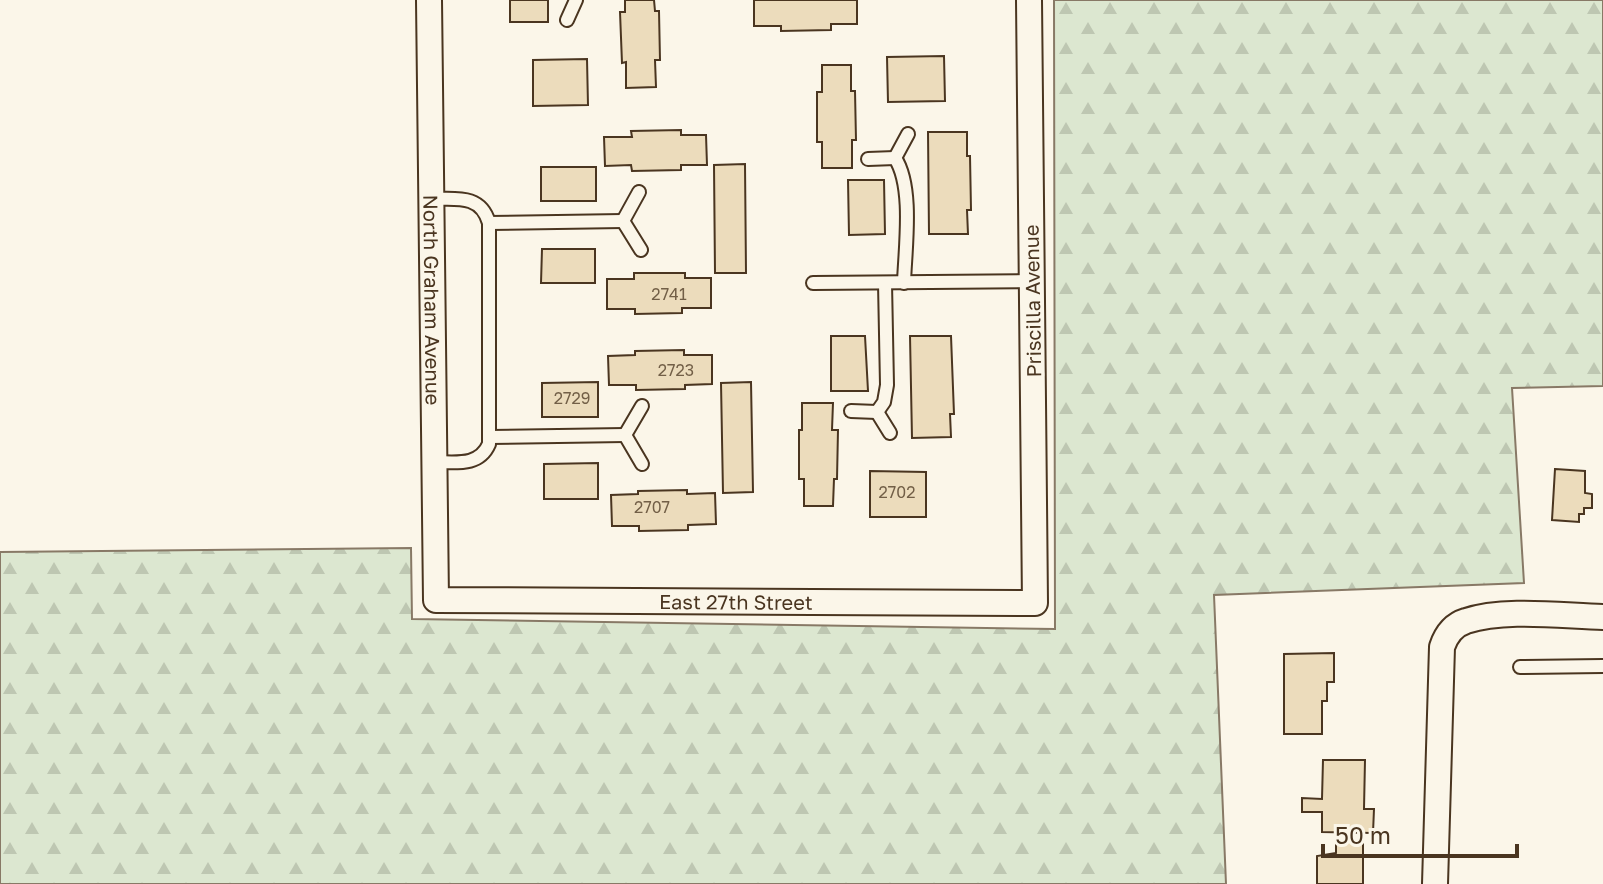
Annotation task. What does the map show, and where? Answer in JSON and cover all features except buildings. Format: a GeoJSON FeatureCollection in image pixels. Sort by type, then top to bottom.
{"type":"FeatureCollection","features":[{"type":"Feature","properties":{"kind":"street","name":"North Graham Avenue"},"geometry":{"type":"LineString","coordinates":[[429,0],[436,600]]}},
{"type":"Feature","properties":{"kind":"street","name":"Priscilla Avenue"},"geometry":{"type":"LineString","coordinates":[[1029,0],[1035,603]]}},
{"type":"Feature","properties":{"kind":"street","name":"East 27th Street"},"geometry":{"type":"LineString","coordinates":[[436,600],[1035,603]]}},
{"type":"Feature","properties":{"kind":"street"},"geometry":{"type":"LineString","coordinates":[[1435,884],[1442,647],[1446,636],[1465,621],[1520,615],[1603,617]]}},
{"type":"Feature","properties":{"kind":"lane"},"geometry":{"type":"LineString","coordinates":[[567,20],[576,0]]}},
{"type":"Feature","properties":{"kind":"lane"},"geometry":{"type":"LineString","coordinates":[[895,158],[908,134]]}},
{"type":"Feature","properties":{"kind":"lane"},"geometry":{"type":"LineString","coordinates":[[895,158],[905,183],[904,283]]}},
{"type":"Feature","properties":{"kind":"lane"},"geometry":{"type":"LineString","coordinates":[[868,159],[895,158]]}},
{"type":"Feature","properties":{"kind":"lane"},"geometry":{"type":"LineString","coordinates":[[623,221],[639,192]]}},
{"type":"Feature","properties":{"kind":"lane"},"geometry":{"type":"LineString","coordinates":[[431,199],[472,201],[484,210],[489,223],[490,437],[486,451],[477,459],[434,462]]}},
{"type":"Feature","properties":{"kind":"lane"},"geometry":{"type":"LineString","coordinates":[[489,223],[623,221]]}},
{"type":"Feature","properties":{"kind":"lane"},"geometry":{"type":"LineString","coordinates":[[623,221],[641,250]]}},
{"type":"Feature","properties":{"kind":"lane"},"geometry":{"type":"LineString","coordinates":[[813,283],[1032,281]]}},
{"type":"Feature","properties":{"kind":"lane"},"geometry":{"type":"LineString","coordinates":[[877,412],[884,402],[887,385],[885,283]]}},
{"type":"Feature","properties":{"kind":"lane"},"geometry":{"type":"LineString","coordinates":[[625,435],[642,406]]}},
{"type":"Feature","properties":{"kind":"lane"},"geometry":{"type":"LineString","coordinates":[[851,411],[877,412]]}},
{"type":"Feature","properties":{"kind":"lane"},"geometry":{"type":"LineString","coordinates":[[877,412],[890,433]]}},
{"type":"Feature","properties":{"kind":"lane"},"geometry":{"type":"LineString","coordinates":[[490,437],[625,435]]}},
{"type":"Feature","properties":{"kind":"lane"},"geometry":{"type":"LineString","coordinates":[[625,435],[642,464]]}},
{"type":"Feature","properties":{"kind":"lane"},"geometry":{"type":"LineString","coordinates":[[1520,667],[1603,666]]}},
{"type":"Feature","properties":{"kind":"green space"},"geometry":{"type":"Polygon","coordinates":[[[1054,0],[1603,0],[1603,386],[1512,388],[1524,583],[1214,595],[1226,884],[0,884],[0,552],[411,548],[412,619],[1055,629],[1054,0]]]}}]}
